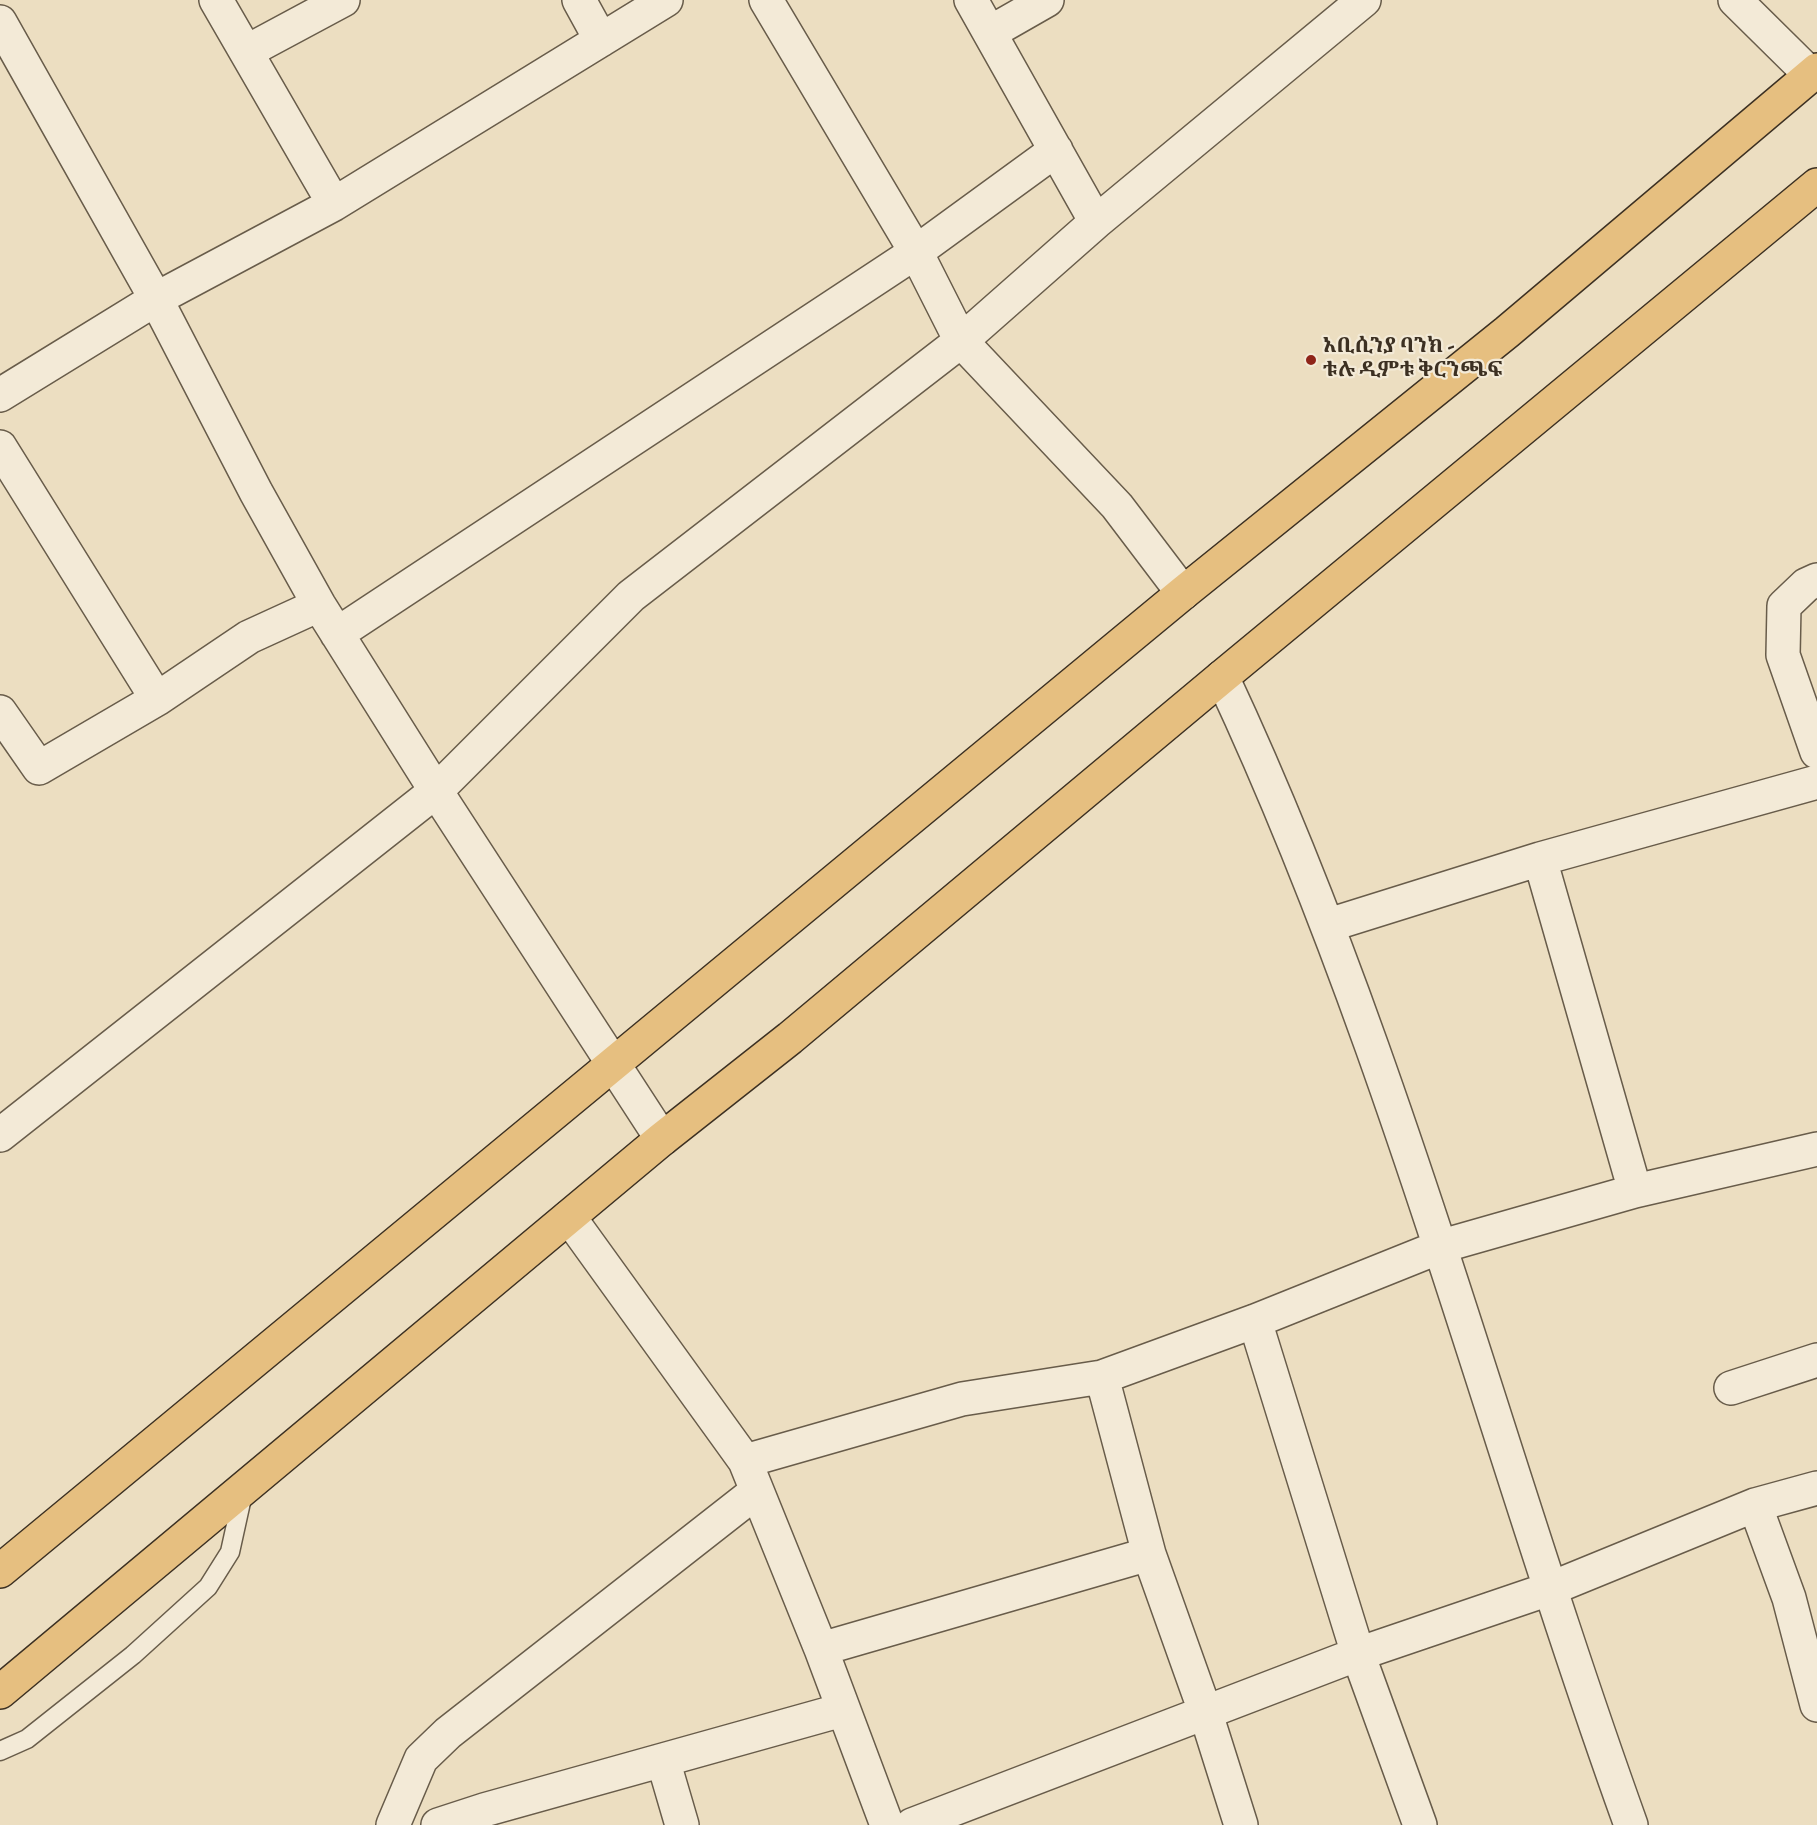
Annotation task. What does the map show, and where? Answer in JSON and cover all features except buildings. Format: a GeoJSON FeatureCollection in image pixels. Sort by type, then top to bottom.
{"type":"FeatureCollection","features":[{"type":"Feature","properties":{"kind":"main road"},"geometry":{"type":"LineString","coordinates":[[0,1570],[1182,593],[1507,332],[1814,73]]}},
{"type":"Feature","properties":{"kind":"main road"},"geometry":{"type":"LineString","coordinates":[[0,1692],[662,1139],[790,1038],[1817,185]]}},
{"type":"Feature","properties":{"kind":"street"},"geometry":{"type":"LineString","coordinates":[[216,0],[334,204]]}},
{"type":"Feature","properties":{"kind":"street"},"geometry":{"type":"LineString","coordinates":[[246,52],[343,0]]}},
{"type":"Feature","properties":{"kind":"street"},"geometry":{"type":"LineString","coordinates":[[579,0],[601,40]]}},
{"type":"Feature","properties":{"kind":"street"},"geometry":{"type":"LineString","coordinates":[[0,395],[156,299],[334,204],[666,0]]}},
{"type":"Feature","properties":{"kind":"street"},"geometry":{"type":"LineString","coordinates":[[766,0],[916,252],[961,341],[1118,506],[1182,593]]}},
{"type":"Feature","properties":{"kind":"street"},"geometry":{"type":"LineString","coordinates":[[971,0],[1096,222]]}},
{"type":"Feature","properties":{"kind":"street"},"geometry":{"type":"LineString","coordinates":[[991,32],[1047,0]]}},
{"type":"Feature","properties":{"kind":"street"},"geometry":{"type":"LineString","coordinates":[[1735,0],[1814,73]]}},
{"type":"Feature","properties":{"kind":"street"},"geometry":{"type":"LineString","coordinates":[[0,1135],[436,791],[631,596],[961,341],[1346,6]]}},
{"type":"Feature","properties":{"kind":"street"},"geometry":{"type":"LineString","coordinates":[[0,22],[156,299],[256,492],[319,605],[436,791],[662,1139]]}},
{"type":"Feature","properties":{"kind":"street"},"geometry":{"type":"LineString","coordinates":[[337,634],[916,252],[1056,150]]}},
{"type":"Feature","properties":{"kind":"street"},"geometry":{"type":"LineString","coordinates":[[0,447],[157,699]]}},
{"type":"Feature","properties":{"kind":"street"},"geometry":{"type":"LineString","coordinates":[[1817,580],[1806,585],[1784,606],[1783,655],[1817,752]]}},
{"type":"Feature","properties":{"kind":"street"},"geometry":{"type":"LineString","coordinates":[[0,712],[39,768],[157,699],[249,637],[319,605]]}},
{"type":"Feature","properties":{"kind":"street"},"geometry":{"type":"LineString","coordinates":[[1222,677],[1293,837],[1329,926],[1442,1246],[1631,1825]]}},
{"type":"Feature","properties":{"kind":"street"},"geometry":{"type":"LineString","coordinates":[[1329,926],[1540,859],[1817,782]]}},
{"type":"Feature","properties":{"kind":"street"},"geometry":{"type":"LineString","coordinates":[[1540,859],[1635,1191]]}},
{"type":"Feature","properties":{"kind":"street"},"geometry":{"type":"LineString","coordinates":[[744,1461],[962,1399],[1102,1377],[1255,1321],[1442,1246],[1635,1191],[1817,1149]]}},
{"type":"Feature","properties":{"kind":"street"},"geometry":{"type":"LineString","coordinates":[[569,1217],[744,1461],[821,1648],[842,1710],[887,1825]]}},
{"type":"Feature","properties":{"kind":"street"},"geometry":{"type":"LineString","coordinates":[[1255,1321],[1358,1654],[1419,1825]]}},
{"type":"Feature","properties":{"kind":"street"},"geometry":{"type":"LineString","coordinates":[[1731,1388],[1817,1360]]}},
{"type":"Feature","properties":{"kind":"street"},"geometry":{"type":"LineString","coordinates":[[1102,1377],[1149,1554],[1206,1713],[1241,1825]]}},
{"type":"Feature","properties":{"kind":"street"},"geometry":{"type":"LineString","coordinates":[[912,1825],[1358,1654],[1552,1588],[1755,1505],[1817,1488]]}},
{"type":"Feature","properties":{"kind":"street"},"geometry":{"type":"LineString","coordinates":[[393,1825],[421,1759],[441,1740],[757,1491]]}},
{"type":"Feature","properties":{"kind":"street"},"geometry":{"type":"LineString","coordinates":[[1755,1505],[1790,1598],[1817,1705]]}},
{"type":"Feature","properties":{"kind":"street"},"geometry":{"type":"LineString","coordinates":[[821,1648],[1149,1554]]}},
{"type":"Feature","properties":{"kind":"street"},"geometry":{"type":"LineString","coordinates":[[438,1825],[486,1817],[663,1760],[842,1710]]}},
{"type":"Feature","properties":{"kind":"street"},"geometry":{"type":"LineString","coordinates":[[663,1760],[682,1825]]}},
{"type":"Feature","properties":{"kind":"lane"},"geometry":{"type":"LineString","coordinates":[[0,1751],[27,1739],[133,1655],[208,1587],[230,1552],[243,1491]]}},
{"type":"Feature","properties":{"kind":"place","name":"አቢሲንያ ባንክ - ቱሉ ዲምቱ ቅርንጫፍ"},"geometry":{"type":"Point","coordinates":[1311,360]}}]}
